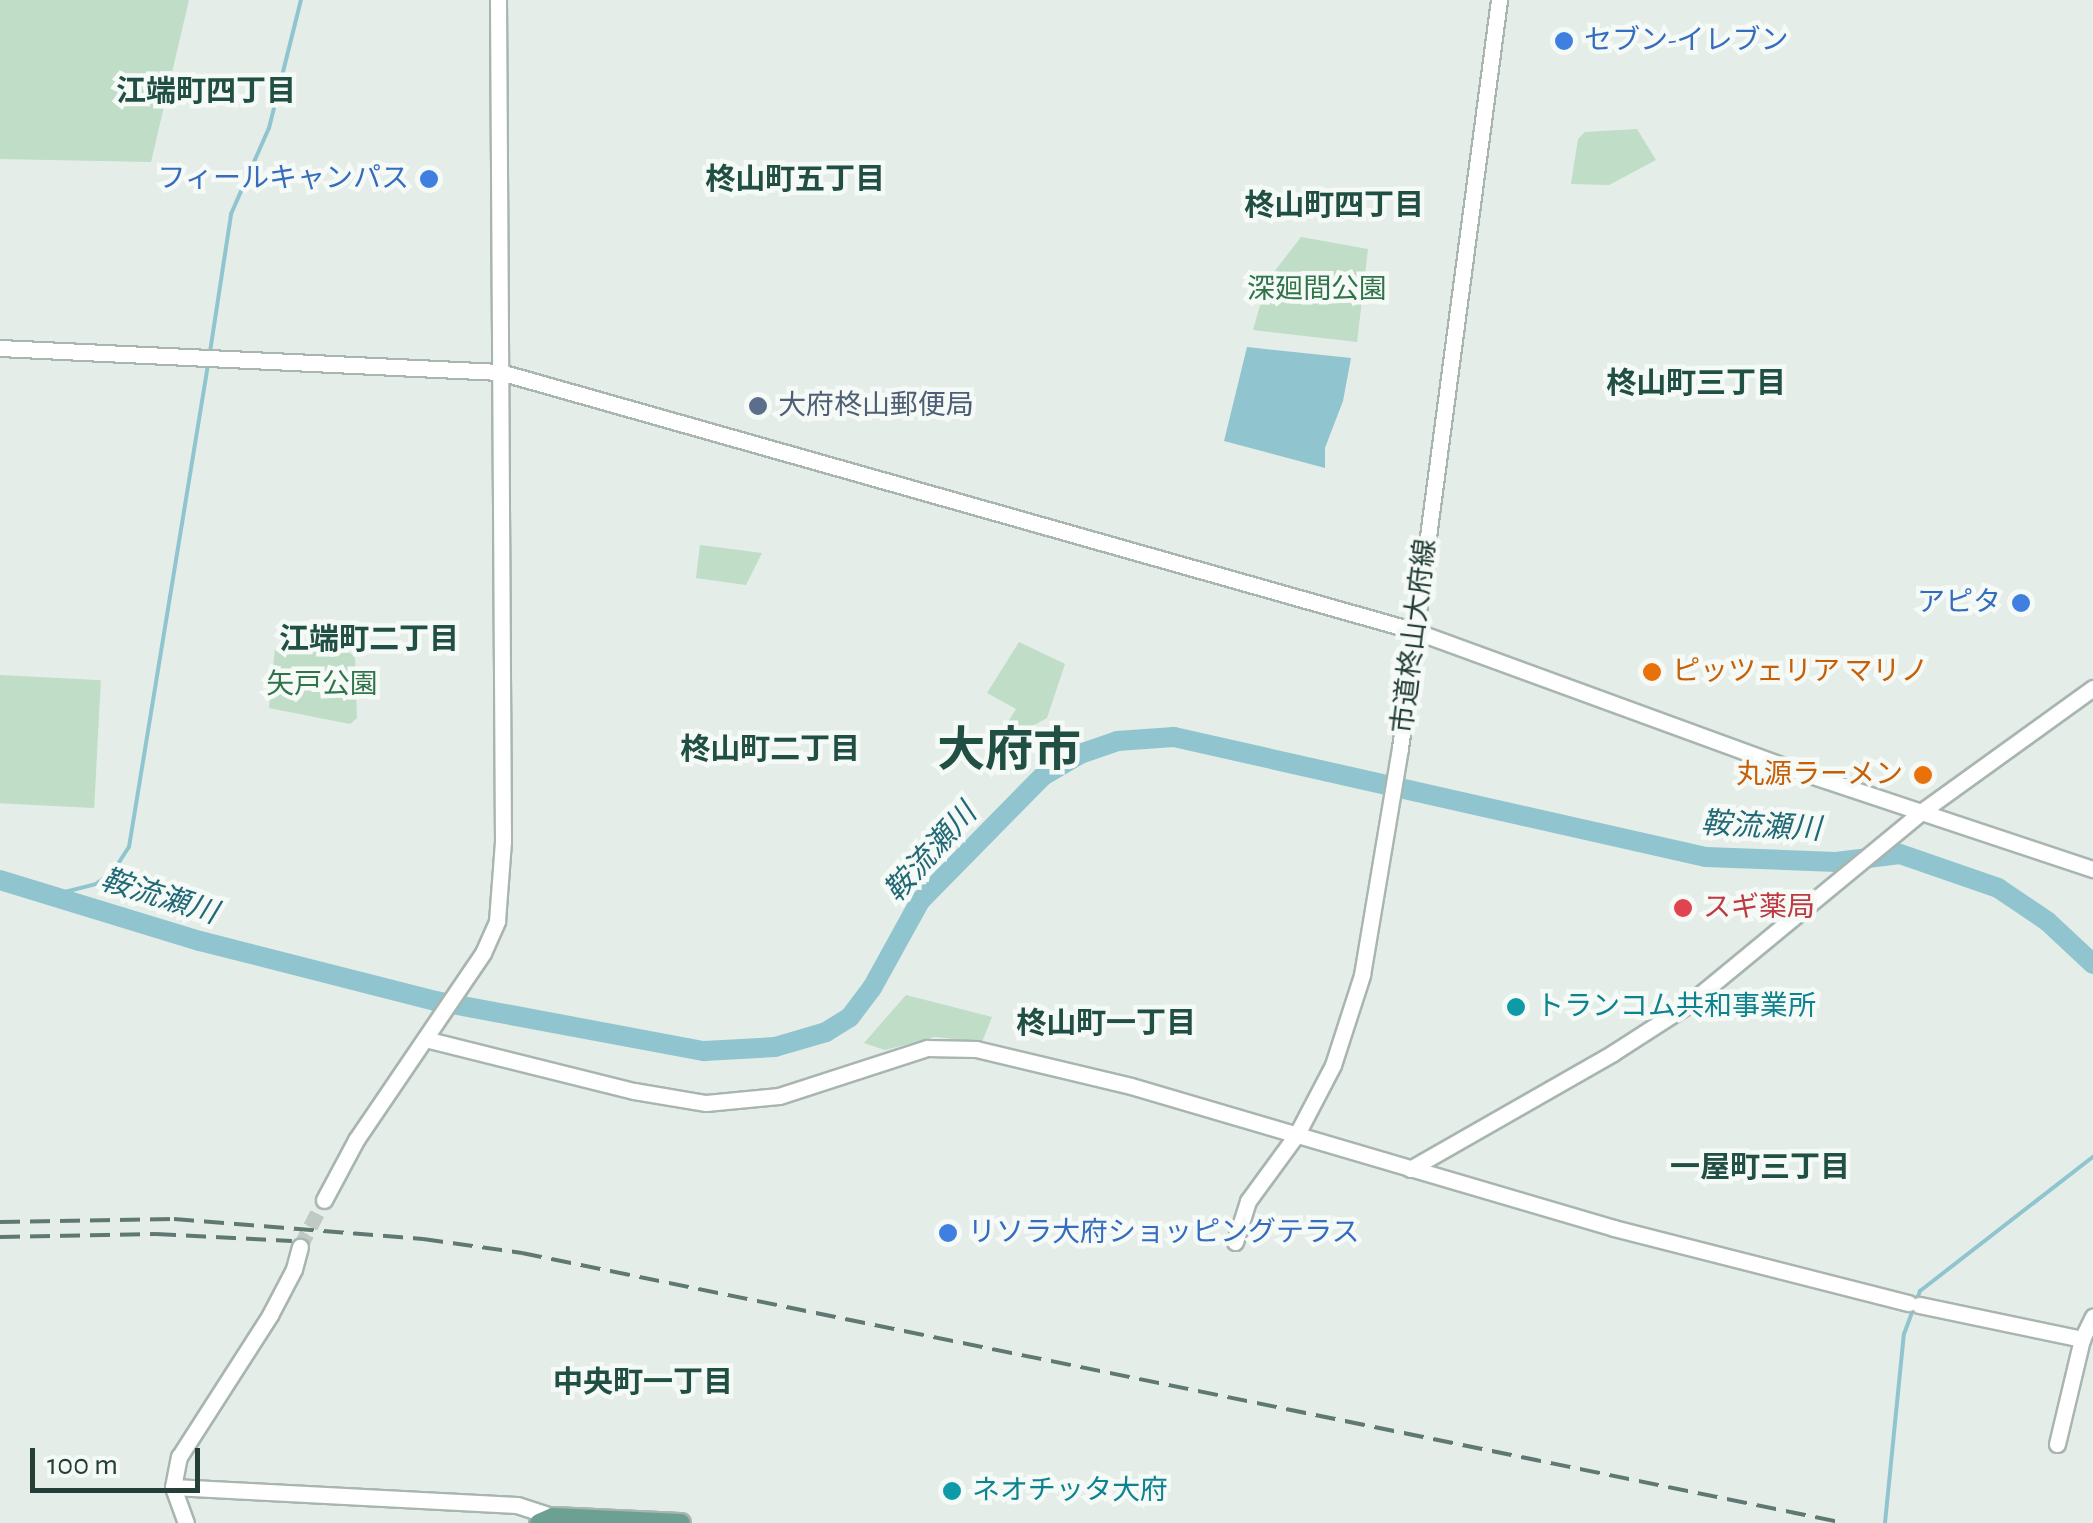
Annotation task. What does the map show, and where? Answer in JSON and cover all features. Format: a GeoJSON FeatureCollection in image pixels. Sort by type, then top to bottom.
{"type":"FeatureCollection","features":[{"type":"Feature","properties":{"kind":"main road"},"geometry":{"type":"LineString","coordinates":[[546,1520],[681,1523]]}},
{"type":"Feature","properties":{"kind":"street"},"geometry":{"type":"LineString","coordinates":[[324,1200],[356,1140],[469,975],[497,921],[502,859],[498,0]]}},
{"type":"Feature","properties":{"kind":"street","name":"市道柊山大府線"},"geometry":{"type":"LineString","coordinates":[[1235,1242],[1248,1202],[1297,1134],[1348,1025],[1362,975],[1400,748],[1500,0]]}},
{"type":"Feature","properties":{"kind":"street"},"geometry":{"type":"LineString","coordinates":[[0,348],[500,372],[1415,631],[1784,766],[2093,869]]}},
{"type":"Feature","properties":{"kind":"street"},"geometry":{"type":"LineString","coordinates":[[1410,1169],[1599,1062],[1686,1006],[1922,812],[2093,688]]}},
{"type":"Feature","properties":{"kind":"street"},"geometry":{"type":"LineString","coordinates":[[430,1033],[634,1091],[706,1103],[778,1096],[927,1048],[976,1049],[1056,1066],[1614,1228],[1914,1304],[2082,1339]]}},
{"type":"Feature","properties":{"kind":"street"},"geometry":{"type":"LineString","coordinates":[[186,1523],[174,1486],[178,1457],[270,1315],[294,1269],[300,1247]]}},
{"type":"Feature","properties":{"kind":"street"},"geometry":{"type":"LineString","coordinates":[[2057,1444],[2082,1339],[2093,1316]]}},
{"type":"Feature","properties":{"kind":"street"},"geometry":{"type":"LineString","coordinates":[[174,1486],[517,1505],[546,1520]]}},
{"type":"Feature","properties":{"kind":"green space"},"geometry":{"type":"Polygon","coordinates":[[[0,0],[189,0],[151,162],[0,159],[0,0]]]}},
{"type":"Feature","properties":{"kind":"green space"},"geometry":{"type":"Polygon","coordinates":[[[1637,129],[1656,160],[1609,185],[1571,184],[1578,139],[1585,132],[1637,129]]]}},
{"type":"Feature","properties":{"kind":"green space","name":"深廻間公園"},"geometry":{"type":"Polygon","coordinates":[[[1301,237],[1368,249],[1357,342],[1253,330],[1267,281],[1301,237]]]}},
{"type":"Feature","properties":{"kind":"green space"},"geometry":{"type":"Polygon","coordinates":[[[700,545],[762,553],[746,585],[696,578],[700,545]]]}},
{"type":"Feature","properties":{"kind":"green space"},"geometry":{"type":"Polygon","coordinates":[[[1019,642],[1065,664],[1047,718],[992,748],[1016,709],[987,693],[1019,642]]]}},
{"type":"Feature","properties":{"kind":"green space","name":"矢戸公園"},"geometry":{"type":"Polygon","coordinates":[[[275,648],[349,652],[355,657],[357,718],[350,724],[269,708],[275,648]]]}},
{"type":"Feature","properties":{"kind":"green space"},"geometry":{"type":"Polygon","coordinates":[[[0,675],[101,680],[94,808],[0,803],[0,675]]]}},
{"type":"Feature","properties":{"kind":"green space"},"geometry":{"type":"Polygon","coordinates":[[[906,995],[992,1017],[982,1042],[935,1037],[885,1050],[864,1043],[906,995]]]}},
{"type":"Feature","properties":{"kind":"water"},"geometry":{"type":"Polygon","coordinates":[[[1247,347],[1351,358],[1343,401],[1325,448],[1325,468],[1224,441],[1247,347]]]}},
{"type":"Feature","properties":{"kind":"waterway"},"geometry":{"type":"LineString","coordinates":[[210,352],[231,214],[269,128],[301,0]]}},
{"type":"Feature","properties":{"kind":"waterway"},"geometry":{"type":"LineString","coordinates":[[53,895],[96,884],[112,873],[129,847],[209,361]]}},
{"type":"Feature","properties":{"kind":"waterway","name":"鞍流瀬川"},"geometry":{"type":"LineString","coordinates":[[0,880],[200,941],[436,1001],[704,1051],[775,1047],[826,1032],[850,1017],[872,988],[920,901],[1043,776],[1080,754],[1117,741],[1174,737],[1706,857],[1836,862],[1900,854],[1998,888],[2047,921],[2093,964]]}},
{"type":"Feature","properties":{"kind":"waterway"},"geometry":{"type":"LineString","coordinates":[[1885,1523],[1904,1334],[1920,1291],[2093,1157]]}},
{"type":"Feature","properties":{"kind":"tunnel"},"geometry":{"type":"LineString","coordinates":[[300,1247],[324,1200]]}},
{"type":"Feature","properties":{"kind":"railway"},"geometry":{"type":"LineString","coordinates":[[0,1222],[174,1219],[423,1239],[522,1253],[1844,1523]]}},
{"type":"Feature","properties":{"kind":"railway"},"geometry":{"type":"LineString","coordinates":[[0,1237],[156,1234],[292,1241]]}},
{"type":"Feature","properties":{"kind":"place","name":"セブン-イレブン"},"geometry":{"type":"Point","coordinates":[1564,41]}},
{"type":"Feature","properties":{"kind":"place","name":"フィールキャンパス"},"geometry":{"type":"Point","coordinates":[429,179]}},
{"type":"Feature","properties":{"kind":"place","name":"大府柊山郵便局"},"geometry":{"type":"Point","coordinates":[758,406]}},
{"type":"Feature","properties":{"kind":"place","name":"アピタ"},"geometry":{"type":"Point","coordinates":[2021,603]}},
{"type":"Feature","properties":{"kind":"place","name":"ピッツェリア マリノ"},"geometry":{"type":"Point","coordinates":[1652,672]}},
{"type":"Feature","properties":{"kind":"place","name":"丸源ラーメン"},"geometry":{"type":"Point","coordinates":[1923,775]}},
{"type":"Feature","properties":{"kind":"place","name":"スギ薬局"},"geometry":{"type":"Point","coordinates":[1683,908]}},
{"type":"Feature","properties":{"kind":"place","name":"トランコム共和事業所"},"geometry":{"type":"Point","coordinates":[1516,1007]}},
{"type":"Feature","properties":{"kind":"place","name":"リソラ大府ショッピングテラス"},"geometry":{"type":"Point","coordinates":[948,1233]}},
{"type":"Feature","properties":{"kind":"place","name":"ネオチッタ大府"},"geometry":{"type":"Point","coordinates":[952,1491]}},
{"type":"Feature","properties":{"kind":"district","name":"江端町四丁目"},"geometry":{"type":"Point","coordinates":[206,92]}},
{"type":"Feature","properties":{"kind":"district","name":"柊山町五丁目"},"geometry":{"type":"Point","coordinates":[795,180]}},
{"type":"Feature","properties":{"kind":"district","name":"柊山町四丁目"},"geometry":{"type":"Point","coordinates":[1334,206]}},
{"type":"Feature","properties":{"kind":"district","name":"柊山町三丁目"},"geometry":{"type":"Point","coordinates":[1696,384]}},
{"type":"Feature","properties":{"kind":"district","name":"江端町二丁目"},"geometry":{"type":"Point","coordinates":[369,640]}},
{"type":"Feature","properties":{"kind":"district","name":"柊山町二丁目"},"geometry":{"type":"Point","coordinates":[770,750]}},
{"type":"Feature","properties":{"kind":"district","name":"大府市"},"geometry":{"type":"Point","coordinates":[1009,753]}},
{"type":"Feature","properties":{"kind":"district","name":"柊山町一丁目"},"geometry":{"type":"Point","coordinates":[1106,1024]}},
{"type":"Feature","properties":{"kind":"district","name":"一屋町三丁目"},"geometry":{"type":"Point","coordinates":[1760,1168]}},
{"type":"Feature","properties":{"kind":"district","name":"中央町一丁目"},"geometry":{"type":"Point","coordinates":[643,1383]}}]}
